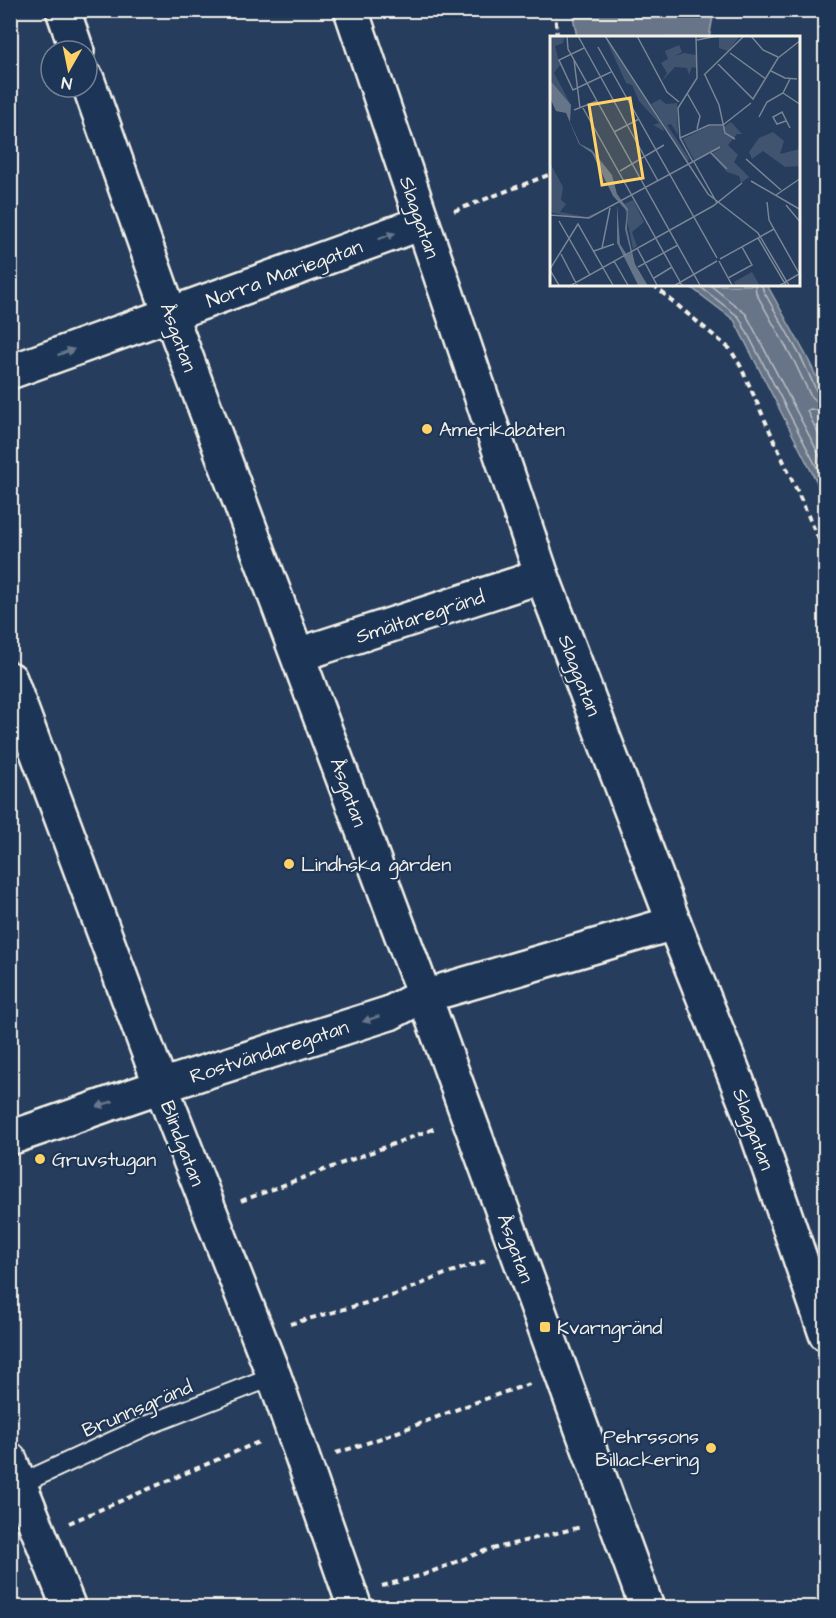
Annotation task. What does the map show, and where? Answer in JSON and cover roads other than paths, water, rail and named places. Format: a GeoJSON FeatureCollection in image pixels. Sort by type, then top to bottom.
{"type":"FeatureCollection","features":[{"type":"Feature","properties":{"kind":"street"},"geometry":{"type":"LineString","coordinates":[[63,10],[73,39]]}},
{"type":"Feature","properties":{"kind":"street","name":"Slaggatan"},"geometry":{"type":"LineString","coordinates":[[351,10],[542,576],[674,923],[754,1124],[825,1334]]}},
{"type":"Feature","properties":{"kind":"street","name":"Åsgatan"},"geometry":{"type":"LineString","coordinates":[[94,99],[170,314],[298,655],[434,992],[468,1116],[647,1608]]}},
{"type":"Feature","properties":{"kind":"street","name":"Norra Mariegatan"},"geometry":{"type":"LineString","coordinates":[[10,372],[422,224]]}},
{"type":"Feature","properties":{"kind":"street","name":"Smältaregränd"},"geometry":{"type":"LineString","coordinates":[[298,655],[542,576]]}},
{"type":"Feature","properties":{"kind":"street","name":"Blindgatan"},"geometry":{"type":"LineString","coordinates":[[10,679],[161,1086],[274,1377],[353,1600]]}},
{"type":"Feature","properties":{"kind":"street","name":"Rostvändaregatan"},"geometry":{"type":"LineString","coordinates":[[10,1138],[161,1086],[390,1012],[434,992],[674,923]]}},
{"type":"Feature","properties":{"kind":"street"},"geometry":{"type":"LineString","coordinates":[[15,1472],[69,1608]]}},
{"type":"Feature","properties":{"kind":"lane","name":"Brunnsgränd"},"geometry":{"type":"LineString","coordinates":[[15,1472],[274,1377]]}},
{"type":"Feature","properties":{"kind":"water"},"geometry":{"type":"Polygon","coordinates":[[[572,10],[714,11],[709,36],[577,36],[572,10]]]}},
{"type":"Feature","properties":{"kind":"water"},"geometry":{"type":"Polygon","coordinates":[[[689,286],[768,286],[825,395],[825,498],[734,320],[689,286]]]}},
{"type":"Feature","properties":{"kind":"place","name":"Amerikabåten"},"geometry":{"type":"Point","coordinates":[427,429]}},
{"type":"Feature","properties":{"kind":"place","name":"Lindhska gården"},"geometry":{"type":"Point","coordinates":[289,864]}},
{"type":"Feature","properties":{"kind":"place","name":"Gruvstugan"},"geometry":{"type":"Point","coordinates":[40,1159]}},
{"type":"Feature","properties":{"kind":"place","name":"Kvarngränd"},"geometry":{"type":"Point","coordinates":[545,1327]}},
{"type":"Feature","properties":{"kind":"place","name":"Pehrssons Billackering"},"geometry":{"type":"Point","coordinates":[711,1448]}}]}
